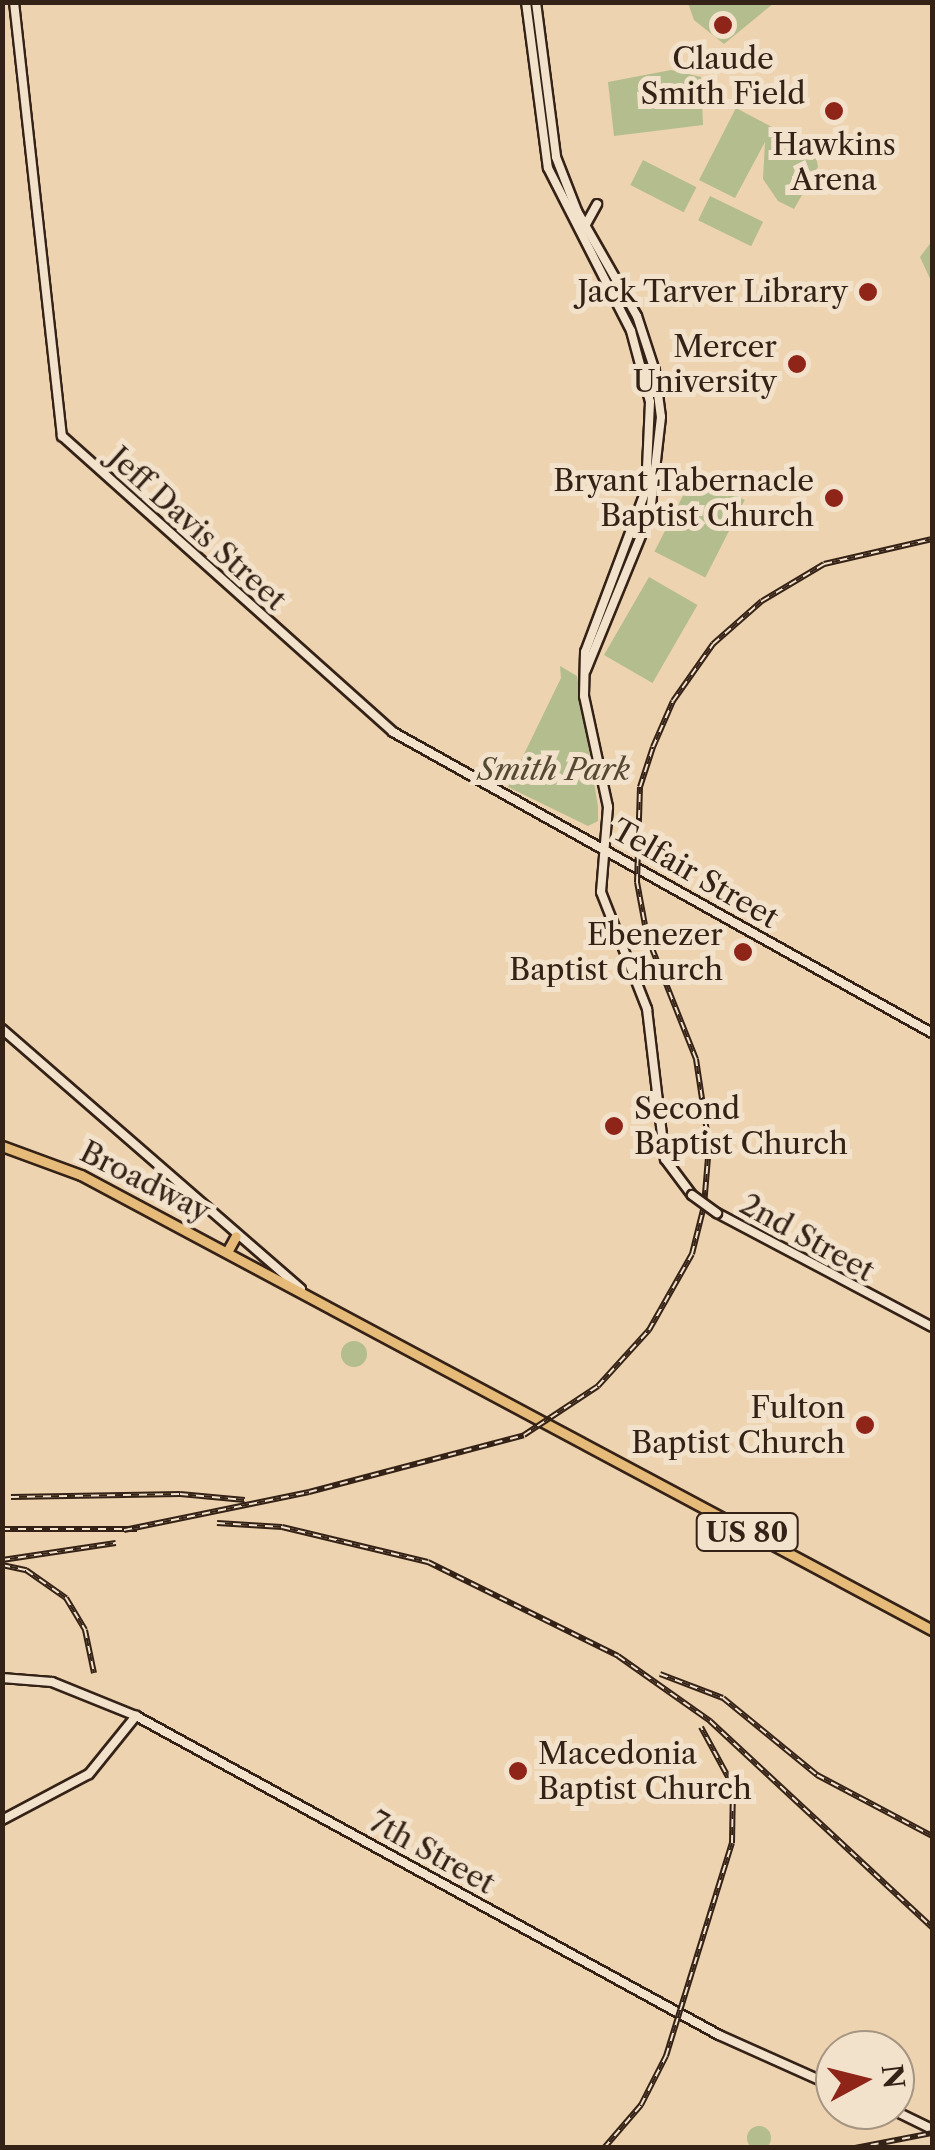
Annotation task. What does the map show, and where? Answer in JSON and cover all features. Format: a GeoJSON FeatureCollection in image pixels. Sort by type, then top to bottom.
{"type":"FeatureCollection","features":[{"type":"Feature","properties":{"kind":"main road","name":"Broadway"},"geometry":{"type":"LineString","coordinates":[[2,1146],[81,1175],[261,1270]]}},
{"type":"Feature","properties":{"kind":"main road"},"geometry":{"type":"LineString","coordinates":[[228,1252],[236,1236]]}},
{"type":"Feature","properties":{"kind":"main road","name":"US 80"},"geometry":{"type":"LineString","coordinates":[[261,1270],[932,1630]]}},
{"type":"Feature","properties":{"kind":"street","name":"Jeff Davis Street"},"geometry":{"type":"LineString","coordinates":[[14,2],[62,436],[337,685]]}},
{"type":"Feature","properties":{"kind":"street"},"geometry":{"type":"LineString","coordinates":[[526,2],[540,142],[560,200],[631,330],[652,426],[642,506],[585,652],[584,674],[608,807],[604,848]]}},
{"type":"Feature","properties":{"kind":"street"},"geometry":{"type":"LineString","coordinates":[[536,2],[547,116],[571,200],[644,333],[662,433],[650,514],[584,674]]}},
{"type":"Feature","properties":{"kind":"street"},"geometry":{"type":"LineString","coordinates":[[585,226],[597,204]]}},
{"type":"Feature","properties":{"kind":"street","name":"Telfair Street"},"geometry":{"type":"LineString","coordinates":[[337,685],[393,732],[932,1032]]}},
{"type":"Feature","properties":{"kind":"street","name":"2nd Street"},"geometry":{"type":"LineString","coordinates":[[604,848],[601,892],[647,1009],[661,1143],[671,1172],[692,1195],[717,1213],[906,1318],[932,1326]]}},
{"type":"Feature","properties":{"kind":"street"},"geometry":{"type":"LineString","coordinates":[[2,1030],[304,1292]]}},
{"type":"Feature","properties":{"kind":"street"},"geometry":{"type":"LineString","coordinates":[[255,1251],[261,1270]]}},
{"type":"Feature","properties":{"kind":"street","name":"7th Street"},"geometry":{"type":"LineString","coordinates":[[2,1678],[52,1682],[136,1716],[719,2035],[815,2078]]}},
{"type":"Feature","properties":{"kind":"street"},"geometry":{"type":"LineString","coordinates":[[2,1820],[88,1774],[136,1716]]}},
{"type":"Feature","properties":{"kind":"green space","name":"Claude Smith Field"},"geometry":{"type":"Polygon","coordinates":[[[688,2],[774,3],[724,44],[694,20],[688,2]]]}},
{"type":"Feature","properties":{"kind":"green space"},"geometry":{"type":"Polygon","coordinates":[[[671,70],[701,77],[703,125],[614,136],[608,82],[671,70]]]}},
{"type":"Feature","properties":{"kind":"green space"},"geometry":{"type":"Polygon","coordinates":[[[736,108],[772,127],[769,135],[816,157],[818,167],[794,209],[778,201],[763,179],[765,142],[735,198],[699,180],[736,108]]]}},
{"type":"Feature","properties":{"kind":"green space"},"geometry":{"type":"Polygon","coordinates":[[[643,160],[696,187],[684,212],[630,185],[643,160]]]}},
{"type":"Feature","properties":{"kind":"green space"},"geometry":{"type":"Polygon","coordinates":[[[710,196],[763,222],[751,246],[698,220],[710,196]]]}},
{"type":"Feature","properties":{"kind":"green space"},"geometry":{"type":"Polygon","coordinates":[[[932,241],[932,283],[920,257],[932,241]]]}},
{"type":"Feature","properties":{"kind":"green space"},"geometry":{"type":"Polygon","coordinates":[[[694,474],[745,500],[705,577],[655,552],[694,474]]]}},
{"type":"Feature","properties":{"kind":"green space"},"geometry":{"type":"Polygon","coordinates":[[[649,577],[697,605],[652,683],[604,655],[649,577]]]}},
{"type":"Feature","properties":{"kind":"green space","name":"Smith Park"},"geometry":{"type":"Polygon","coordinates":[[[560,666],[577,676],[598,807],[598,821],[588,826],[508,787],[561,678],[560,666]]]}},
{"type":"Feature","properties":{"kind":"green space"},"geometry":{"type":"Polygon","coordinates":[[[354,1341],[363,1345],[367,1354],[363,1363],[354,1367],[345,1363],[341,1354],[345,1345],[354,1341]]]}},
{"type":"Feature","properties":{"kind":"green space"},"geometry":{"type":"Polygon","coordinates":[[[759,2126],[771,2138],[759,2150],[747,2138],[759,2126]]]}},
{"type":"Feature","properties":{"kind":"railway"},"geometry":{"type":"LineString","coordinates":[[124,1530],[309,1492],[524,1435],[598,1386],[649,1330],[692,1254],[704,1206],[709,1145],[696,1059],[647,936],[637,882],[640,787],[653,747],[673,701],[713,644],[762,601],[824,564],[932,539]]}},
{"type":"Feature","properties":{"kind":"railway"},"geometry":{"type":"LineString","coordinates":[[11,1497],[180,1494],[245,1500]]}},
{"type":"Feature","properties":{"kind":"railway"},"geometry":{"type":"LineString","coordinates":[[217,1523],[282,1527],[428,1562],[618,1656],[710,1721],[932,1927]]}},
{"type":"Feature","properties":{"kind":"railway"},"geometry":{"type":"LineString","coordinates":[[2,1529],[137,1529]]}},
{"type":"Feature","properties":{"kind":"railway"},"geometry":{"type":"LineString","coordinates":[[2,1560],[116,1543]]}},
{"type":"Feature","properties":{"kind":"railway"},"geometry":{"type":"LineString","coordinates":[[2,1565],[26,1570],[66,1598],[85,1630],[94,1673]]}},
{"type":"Feature","properties":{"kind":"railway"},"geometry":{"type":"LineString","coordinates":[[660,1674],[723,1698],[817,1775],[932,1836]]}},
{"type":"Feature","properties":{"kind":"railway"},"geometry":{"type":"LineString","coordinates":[[604,2148],[641,2105],[666,2056],[732,1843],[733,1786],[701,1727]]}},
{"type":"Feature","properties":{"kind":"railway"},"geometry":{"type":"LineString","coordinates":[[855,2148],[932,2133]]}},
{"type":"Feature","properties":{"kind":"place","name":"Claude Smith Field"},"geometry":{"type":"Point","coordinates":[723,25]}},
{"type":"Feature","properties":{"kind":"place","name":"Hawkins Arena"},"geometry":{"type":"Point","coordinates":[834,111]}},
{"type":"Feature","properties":{"kind":"place","name":"Jack Tarver Library"},"geometry":{"type":"Point","coordinates":[868,292]}},
{"type":"Feature","properties":{"kind":"place","name":"Mercer University"},"geometry":{"type":"Point","coordinates":[797,364]}},
{"type":"Feature","properties":{"kind":"place","name":"Bryant Tabernacle Baptist Church"},"geometry":{"type":"Point","coordinates":[834,498]}},
{"type":"Feature","properties":{"kind":"place","name":"Ebenezer Baptist Church"},"geometry":{"type":"Point","coordinates":[743,952]}},
{"type":"Feature","properties":{"kind":"place","name":"Second Baptist Church"},"geometry":{"type":"Point","coordinates":[614,1126]}},
{"type":"Feature","properties":{"kind":"place","name":"Fulton Baptist Church"},"geometry":{"type":"Point","coordinates":[865,1425]}},
{"type":"Feature","properties":{"kind":"place","name":"Macedonia Baptist Church"},"geometry":{"type":"Point","coordinates":[518,1771]}}]}
